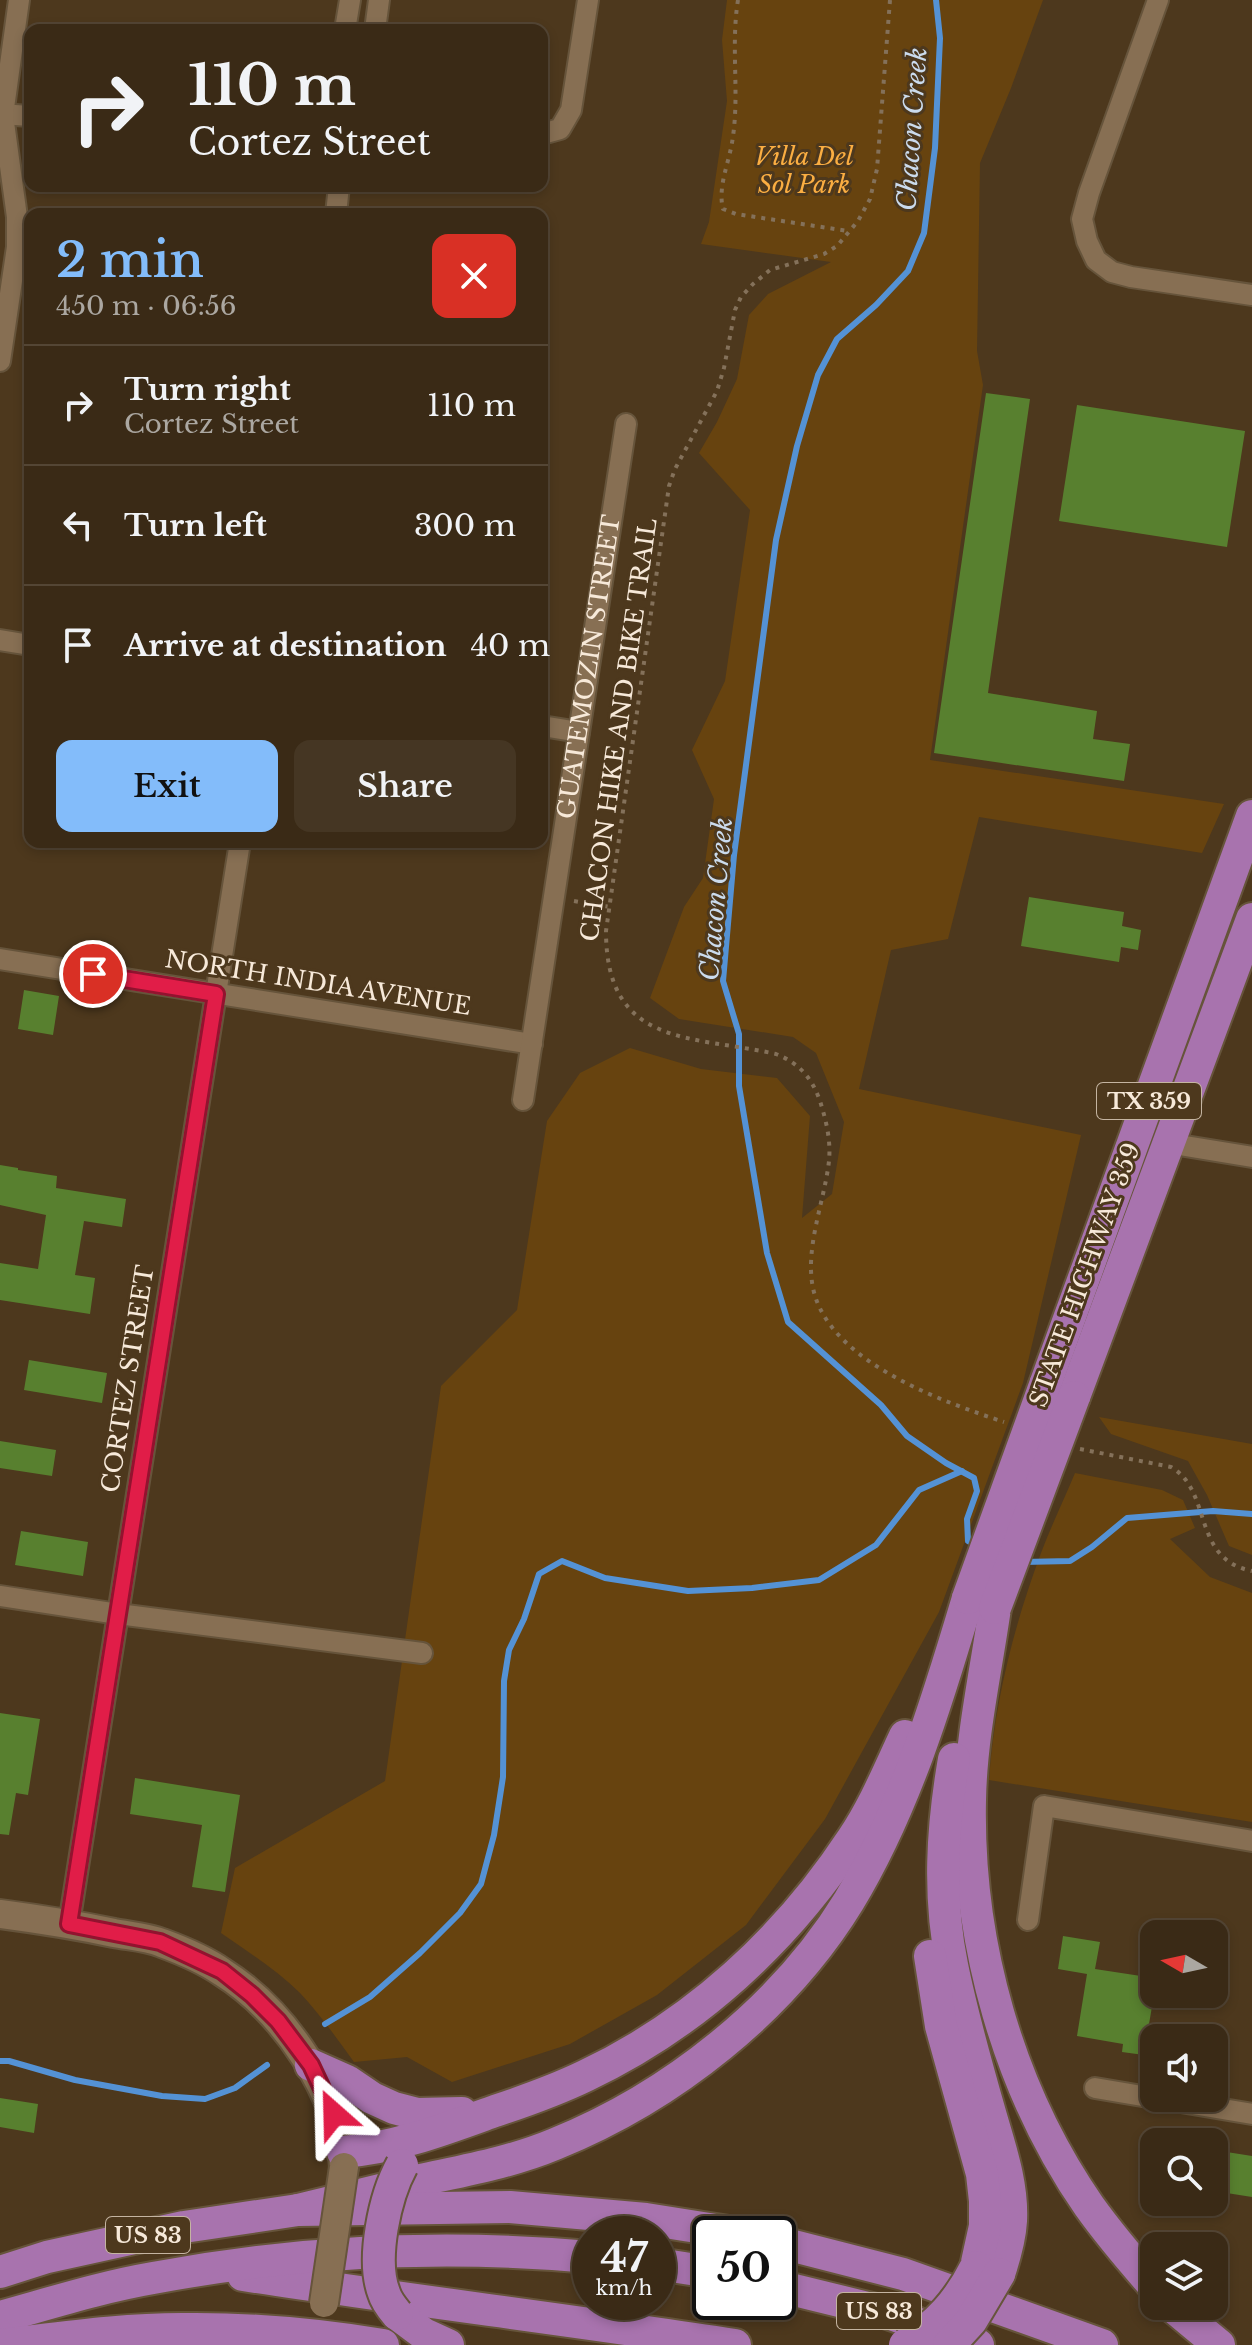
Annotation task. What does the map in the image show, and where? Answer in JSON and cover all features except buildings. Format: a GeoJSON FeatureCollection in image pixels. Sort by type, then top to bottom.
{"type":"FeatureCollection","features":[{"type":"Feature","properties":{"kind":"main road","name":"STATE HIGHWAY 359"},"geometry":{"type":"LineString","coordinates":[[982,1603],[1060,1391],[1252,816]]}},
{"type":"Feature","properties":{"kind":"main road","name":"STATE HIGHWAY 359"},"geometry":{"type":"LineString","coordinates":[[1060,1391],[1167,1143],[1252,919]]}},
{"type":"Feature","properties":{"kind":"main road"},"geometry":{"type":"LineString","coordinates":[[344,2160],[427,2135],[585,2076],[639,2047],[736,1976],[783,1930],[816,1891],[855,1835],[905,1737],[982,1603]]}},
{"type":"Feature","properties":{"kind":"main road"},"geometry":{"type":"LineString","coordinates":[[298,2210],[482,2169],[554,2145],[609,2120],[673,2082],[728,2041],[777,1993],[823,1939],[848,1902],[903,1794],[928,1725],[982,1603]]}},
{"type":"Feature","properties":{"kind":"main road"},"geometry":{"type":"LineString","coordinates":[[949,2345],[971,2321],[988,2270],[982,2174],[941,2026],[928,1946],[928,1830],[949,1721],[982,1603]]}},
{"type":"Feature","properties":{"kind":"main road"},"geometry":{"type":"LineString","coordinates":[[982,1603],[970,1800],[972,1871],[978,1927],[991,1989],[1015,2067],[1055,2150],[1089,2206],[1140,2269]]}},
{"type":"Feature","properties":{"kind":"main road"},"geometry":{"type":"LineString","coordinates":[[0,1914],[160,1942],[222,1971],[278,2021],[311,2065],[334,2114],[344,2160],[320,2328]]}},
{"type":"Feature","properties":{"kind":"main road"},"geometry":{"type":"LineString","coordinates":[[311,2065],[394,2108],[417,2114],[490,2113]]}},
{"type":"Feature","properties":{"kind":"main road"},"geometry":{"type":"LineString","coordinates":[[448,2345],[424,2334],[397,2314],[384,2294],[380,2277],[381,2233],[387,2200],[402,2165],[412,2155],[490,2113]]}},
{"type":"Feature","properties":{"kind":"main road","name":"US 83"},"geometry":{"type":"LineString","coordinates":[[0,2272],[47,2257],[184,2227],[298,2210],[510,2207],[692,2226]]}},
{"type":"Feature","properties":{"kind":"main road","name":"US 83"},"geometry":{"type":"LineString","coordinates":[[796,2247],[903,2274],[1102,2345]]}},
{"type":"Feature","properties":{"kind":"main road","name":"US 83"},"geometry":{"type":"LineString","coordinates":[[0,2317],[150,2278],[298,2257],[409,2250],[572,2256]]}},
{"type":"Feature","properties":{"kind":"main road"},"geometry":{"type":"LineString","coordinates":[[204,2269],[735,2345]]}},
{"type":"Feature","properties":{"kind":"main road"},"geometry":{"type":"LineString","coordinates":[[905,2345],[927,2332],[965,2289],[988,2270]]}},
{"type":"Feature","properties":{"kind":"main road","name":"US 83"},"geometry":{"type":"LineString","coordinates":[[796,2290],[888,2313],[978,2345]]}},
{"type":"Feature","properties":{"kind":"main road"},"geometry":{"type":"LineString","coordinates":[[1189,2320],[1219,2345]]}},
{"type":"Feature","properties":{"kind":"main road"},"geometry":{"type":"LineString","coordinates":[[0,2345],[128,2331],[320,2328],[383,2345]]}},
{"type":"Feature","properties":{"kind":"street"},"geometry":{"type":"LineString","coordinates":[[0,361],[16,259],[17,217],[1,115],[19,0]]}},
{"type":"Feature","properties":{"kind":"street"},"geometry":{"type":"LineString","coordinates":[[346,24],[350,0]]}},
{"type":"Feature","properties":{"kind":"street"},"geometry":{"type":"LineString","coordinates":[[376,24],[379,0]]}},
{"type":"Feature","properties":{"kind":"street"},"geometry":{"type":"LineString","coordinates":[[548,132],[560,129],[571,110],[588,0]]}},
{"type":"Feature","properties":{"kind":"street"},"geometry":{"type":"LineString","coordinates":[[1158,0],[1089,193],[1082,219],[1087,241],[1096,260],[1112,272],[1252,295]]}},
{"type":"Feature","properties":{"kind":"street"},"geometry":{"type":"LineString","coordinates":[[1,115],[24,116]]}},
{"type":"Feature","properties":{"kind":"street","name":"GUATEMOZIN STREET"},"geometry":{"type":"LineString","coordinates":[[523,1100],[626,424]]}},
{"type":"Feature","properties":{"kind":"street"},"geometry":{"type":"LineString","coordinates":[[0,640],[24,644]]}},
{"type":"Feature","properties":{"kind":"street"},"geometry":{"type":"LineString","coordinates":[[548,727],[579,732]]}},
{"type":"Feature","properties":{"kind":"street","name":"CORTEZ STREET"},"geometry":{"type":"LineString","coordinates":[[69,1924],[239,848]]}},
{"type":"Feature","properties":{"kind":"street","name":"NORTH INDIA AVENUE"},"geometry":{"type":"LineString","coordinates":[[0,959],[532,1044]]}},
{"type":"Feature","properties":{"kind":"street"},"geometry":{"type":"LineString","coordinates":[[1167,1143],[1252,1157]]}},
{"type":"Feature","properties":{"kind":"street"},"geometry":{"type":"LineString","coordinates":[[0,1596],[422,1653]]}},
{"type":"Feature","properties":{"kind":"street"},"geometry":{"type":"LineString","coordinates":[[1028,1920],[1044,1806],[1252,1841]]}},
{"type":"Feature","properties":{"kind":"street"},"geometry":{"type":"LineString","coordinates":[[1095,2088],[1140,2096]]}},
{"type":"Feature","properties":{"kind":"street"},"geometry":{"type":"LineString","coordinates":[[1228,2110],[1252,2114]]}},
{"type":"Feature","properties":{"kind":"path"},"geometry":{"type":"LineString","coordinates":[[738,0],[733,34],[735,119],[722,195],[723,209],[736,214],[849,232]]}},
{"type":"Feature","properties":{"kind":"path","name":"CHACON HIKE AND BIKE TRAIL"},"geometry":{"type":"LineString","coordinates":[[890,0],[876,177],[864,211],[837,246],[824,254],[770,270],[741,297],[735,310],[717,391],[669,486],[606,952],[611,975],[622,1000],[636,1017],[653,1028],[676,1036],[757,1049],[791,1060],[802,1070],[815,1086],[829,1140],[829,1160],[813,1252],[812,1282],[818,1305],[831,1326],[867,1360],[947,1403],[1008,1423]]}},
{"type":"Feature","properties":{"kind":"path"},"geometry":{"type":"LineString","coordinates":[[574,901],[610,907]]}},
{"type":"Feature","properties":{"kind":"path"},"geometry":{"type":"LineString","coordinates":[[1067,1445],[1171,1467],[1180,1472],[1188,1481],[1213,1545],[1220,1555],[1230,1563],[1252,1571]]}},
{"type":"Feature","properties":{"kind":"green space","name":"Villa Del Sol Park"},"geometry":{"type":"Polygon","coordinates":[[[727,0],[1043,0],[980,163],[977,351],[983,385],[930,760],[1224,804],[1202,853],[979,817],[948,939],[891,950],[859,1089],[1081,1135],[1023,1383],[939,1612],[825,1819],[746,1925],[657,1995],[570,2044],[452,2082],[407,2057],[354,2062],[300,1993],[221,1933],[235,1868],[385,1781],[441,1386],[517,1310],[547,1121],[580,1073],[630,1048],[701,1069],[777,1078],[810,1116],[802,1218],[832,1194],[844,1122],[816,1053],[793,1037],[679,1019],[650,998],[684,907],[703,878],[714,799],[692,750],[725,681],[750,510],[699,453],[737,379],[749,315],[768,294],[831,262],[701,244],[709,222],[727,101],[722,40],[727,0]]]}},
{"type":"Feature","properties":{"kind":"green space"},"geometry":{"type":"Polygon","coordinates":[[[1099,1417],[1252,1444],[1252,1555],[1229,1546],[1188,1461],[1111,1434],[1099,1417]]]}},
{"type":"Feature","properties":{"kind":"green space"},"geometry":{"type":"Polygon","coordinates":[[[1075,1473],[1162,1490],[1183,1500],[1195,1528],[1170,1539],[1210,1577],[1252,1593],[1252,1822],[989,1780],[995,1723],[1014,1636],[1041,1553],[1075,1473]]]}},
{"type":"Feature","properties":{"kind":"waterway","name":"Chacon Creek"},"geometry":{"type":"LineString","coordinates":[[936,0],[940,38],[935,148],[924,233],[908,271],[876,305],[837,339],[818,375],[797,446],[776,540],[734,855],[723,981],[739,1034],[739,1086],[767,1253],[788,1322],[881,1405],[907,1436],[974,1478],[977,1491],[967,1519],[968,1541],[976,1546]]}},
{"type":"Feature","properties":{"kind":"waterway"},"geometry":{"type":"LineString","coordinates":[[325,2024],[370,1997],[420,1953],[460,1913],[481,1884],[494,1835],[503,1777],[504,1681],[509,1650],[524,1619],[539,1574],[562,1561],[605,1578],[688,1591],[819,1580],[876,1545],[919,1490],[962,1471]]}},
{"type":"Feature","properties":{"kind":"waterway","name":"Chacon Creek"},"geometry":{"type":"LineString","coordinates":[[1023,1562],[1070,1561],[1127,1518],[1213,1511],[1252,1514]]}},
{"type":"Feature","properties":{"kind":"waterway"},"geometry":{"type":"LineString","coordinates":[[0,2061],[75,2080],[162,2096],[205,2099],[235,2088],[267,2065]]}},
{"type":"Feature","properties":{"kind":"route"},"geometry":{"type":"LineString","coordinates":[[93,974],[216,994],[69,1924],[160,1942],[222,1971],[278,2021],[311,2065],[334,2114]]}}]}
